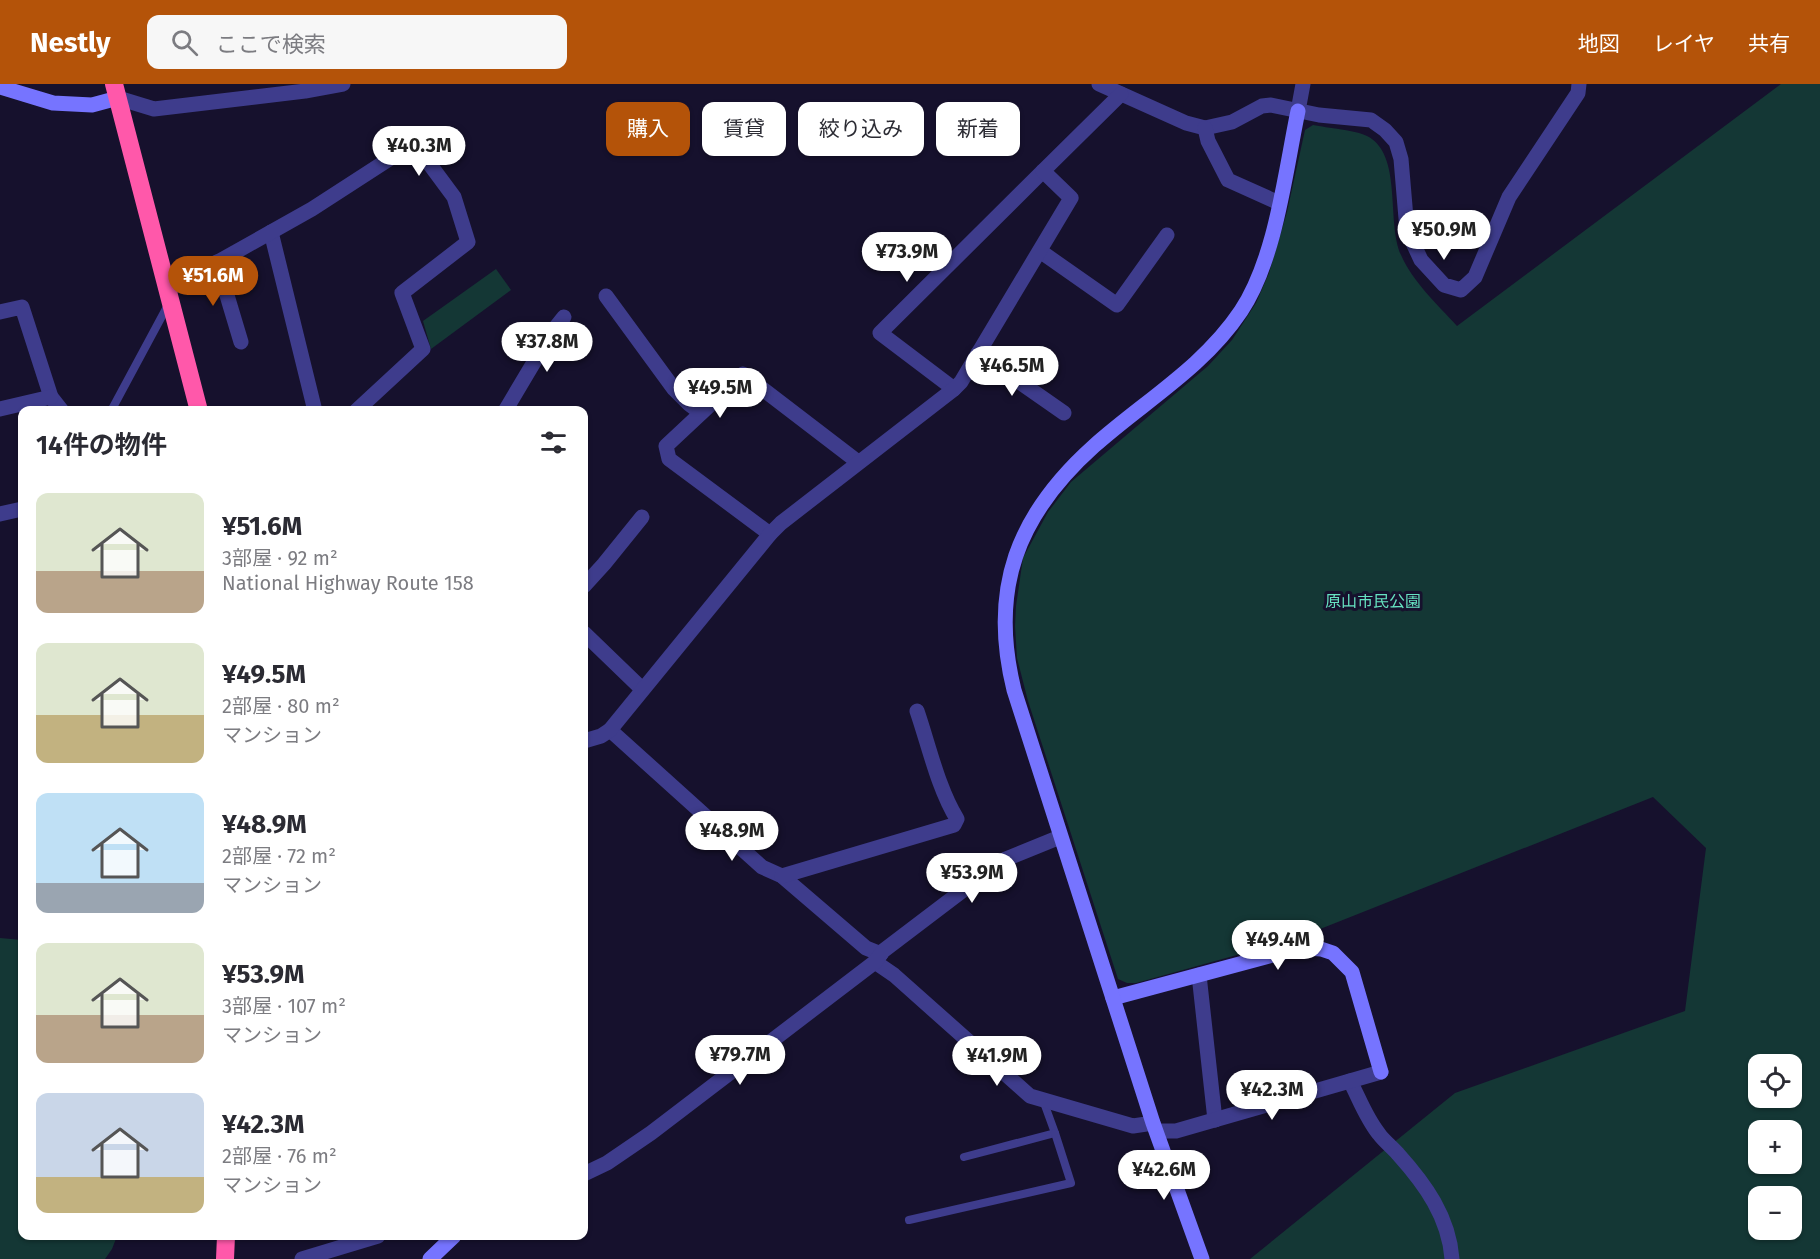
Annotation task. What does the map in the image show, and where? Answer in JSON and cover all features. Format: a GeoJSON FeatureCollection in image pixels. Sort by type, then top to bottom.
{"type":"FeatureCollection","features":[{"type":"Feature","properties":{"kind":"highway"},"geometry":{"type":"LineString","coordinates":[[116,91],[198,406]]}},
{"type":"Feature","properties":{"kind":"highway"},"geometry":{"type":"LineString","coordinates":[[225,1259],[226,1240]]}},
{"type":"Feature","properties":{"kind":"street"},"geometry":{"type":"LineString","coordinates":[[0,87],[53,103],[92,105],[116,91],[154,109],[305,91],[343,84]]}},
{"type":"Feature","properties":{"kind":"street"},"geometry":{"type":"LineString","coordinates":[[1099,84],[1186,123],[1205,128],[1232,122],[1262,106],[1271,105],[1298,111],[1371,120],[1385,129],[1396,142],[1401,159],[1407,230],[1421,260],[1444,285],[1461,290],[1475,277],[1509,197],[1578,93],[1579,84]]}},
{"type":"Feature","properties":{"kind":"street"},"geometry":{"type":"LineString","coordinates":[[1202,1259],[1155,1127],[1014,690],[1007,663],[1005,615],[1013,564],[1022,540],[1032,520],[1057,483],[1094,446],[1207,352],[1242,309],[1270,243],[1303,84]]}},
{"type":"Feature","properties":{"kind":"street"},"geometry":{"type":"LineString","coordinates":[[954,389],[880,333],[1121,94]]}},
{"type":"Feature","properties":{"kind":"street"},"geometry":{"type":"LineString","coordinates":[[1205,128],[1208,141],[1228,180],[1279,203]]}},
{"type":"Feature","properties":{"kind":"street"},"geometry":{"type":"LineString","coordinates":[[169,295],[217,262],[312,209],[414,143],[454,197],[468,242],[402,293],[423,349],[361,406]]}},
{"type":"Feature","properties":{"kind":"street"},"geometry":{"type":"LineString","coordinates":[[588,740],[601,736],[610,730],[781,523],[961,382],[1071,198],[1043,171]]}},
{"type":"Feature","properties":{"kind":"street"},"geometry":{"type":"LineString","coordinates":[[271,232],[314,406]]}},
{"type":"Feature","properties":{"kind":"street"},"geometry":{"type":"LineString","coordinates":[[1040,251],[1117,305],[1167,236]]}},
{"type":"Feature","properties":{"kind":"street"},"geometry":{"type":"LineString","coordinates":[[217,262],[241,342]]}},
{"type":"Feature","properties":{"kind":"street"},"geometry":{"type":"LineString","coordinates":[[606,296],[674,389],[701,413]]}},
{"type":"Feature","properties":{"kind":"street"},"geometry":{"type":"LineString","coordinates":[[0,312],[22,307],[51,397],[58,406]]}},
{"type":"Feature","properties":{"kind":"street"},"geometry":{"type":"LineString","coordinates":[[508,406],[552,332],[564,317]]}},
{"type":"Feature","properties":{"kind":"street"},"geometry":{"type":"LineString","coordinates":[[978,353],[1064,413]]}},
{"type":"Feature","properties":{"kind":"street"},"geometry":{"type":"LineString","coordinates":[[770,534],[669,459],[666,446],[743,374],[858,462]]}},
{"type":"Feature","properties":{"kind":"street"},"geometry":{"type":"LineString","coordinates":[[0,409],[51,397]]}},
{"type":"Feature","properties":{"kind":"street"},"geometry":{"type":"LineString","coordinates":[[0,514],[18,510]]}},
{"type":"Feature","properties":{"kind":"street"},"geometry":{"type":"LineString","coordinates":[[588,582],[642,517]]}},
{"type":"Feature","properties":{"kind":"street"},"geometry":{"type":"LineString","coordinates":[[588,637],[642,689]]}},
{"type":"Feature","properties":{"kind":"street"},"geometry":{"type":"LineString","coordinates":[[782,876],[954,825],[957,819],[939,778],[917,711]]}},
{"type":"Feature","properties":{"kind":"street"},"geometry":{"type":"LineString","coordinates":[[610,730],[762,867],[782,876],[878,958],[894,975],[1030,1096],[1133,1126],[1176,1131],[1381,1072],[1352,972],[1332,953],[1321,949],[1295,949],[1113,998]]}},
{"type":"Feature","properties":{"kind":"street"},"geometry":{"type":"LineString","coordinates":[[588,1172],[607,1163],[651,1133],[987,872],[1006,859],[1060,837]]}},
{"type":"Feature","properties":{"kind":"street"},"geometry":{"type":"LineString","coordinates":[[1199,975],[1215,1120]]}},
{"type":"Feature","properties":{"kind":"street"},"geometry":{"type":"LineString","coordinates":[[1350,1080],[1371,1123],[1420,1180],[1440,1210],[1452,1251],[1452,1259]]}},
{"type":"Feature","properties":{"kind":"street"},"geometry":{"type":"LineString","coordinates":[[302,1259],[365,1240]]}},
{"type":"Feature","properties":{"kind":"street"},"geometry":{"type":"LineString","coordinates":[[430,1259],[450,1240]]}},
{"type":"Feature","properties":{"kind":"lane"},"geometry":{"type":"LineString","coordinates":[[114,406],[169,295]]}},
{"type":"Feature","properties":{"kind":"lane"},"geometry":{"type":"LineString","coordinates":[[909,1220],[1071,1184],[1042,1100]]}},
{"type":"Feature","properties":{"kind":"lane"},"geometry":{"type":"LineString","coordinates":[[964,1157],[1055,1133]]}},
{"type":"Feature","properties":{"kind":"green space","name":"原山市民公園"},"geometry":{"type":"Polygon","coordinates":[[[1781,84],[1820,84],[1820,1259],[1250,1259],[1455,1093],[1685,1011],[1706,848],[1653,797],[1295,939],[1136,983],[1127,983],[1118,979],[1028,701],[1017,658],[1016,606],[1023,558],[1048,512],[1071,482],[1208,366],[1232,340],[1256,303],[1269,273],[1287,212],[1305,130],[1313,125],[1349,131],[1367,136],[1378,145],[1390,173],[1394,225],[1401,255],[1419,284],[1457,326],[1781,84]]]}},
{"type":"Feature","properties":{"kind":"green space"},"geometry":{"type":"Polygon","coordinates":[[[496,269],[511,290],[431,349],[423,321],[496,269]]]}},
{"type":"Feature","properties":{"kind":"green space"},"geometry":{"type":"Polygon","coordinates":[[[0,938],[18,940],[18,1240],[115,1240],[105,1259],[0,1259],[0,938]]]}}]}
